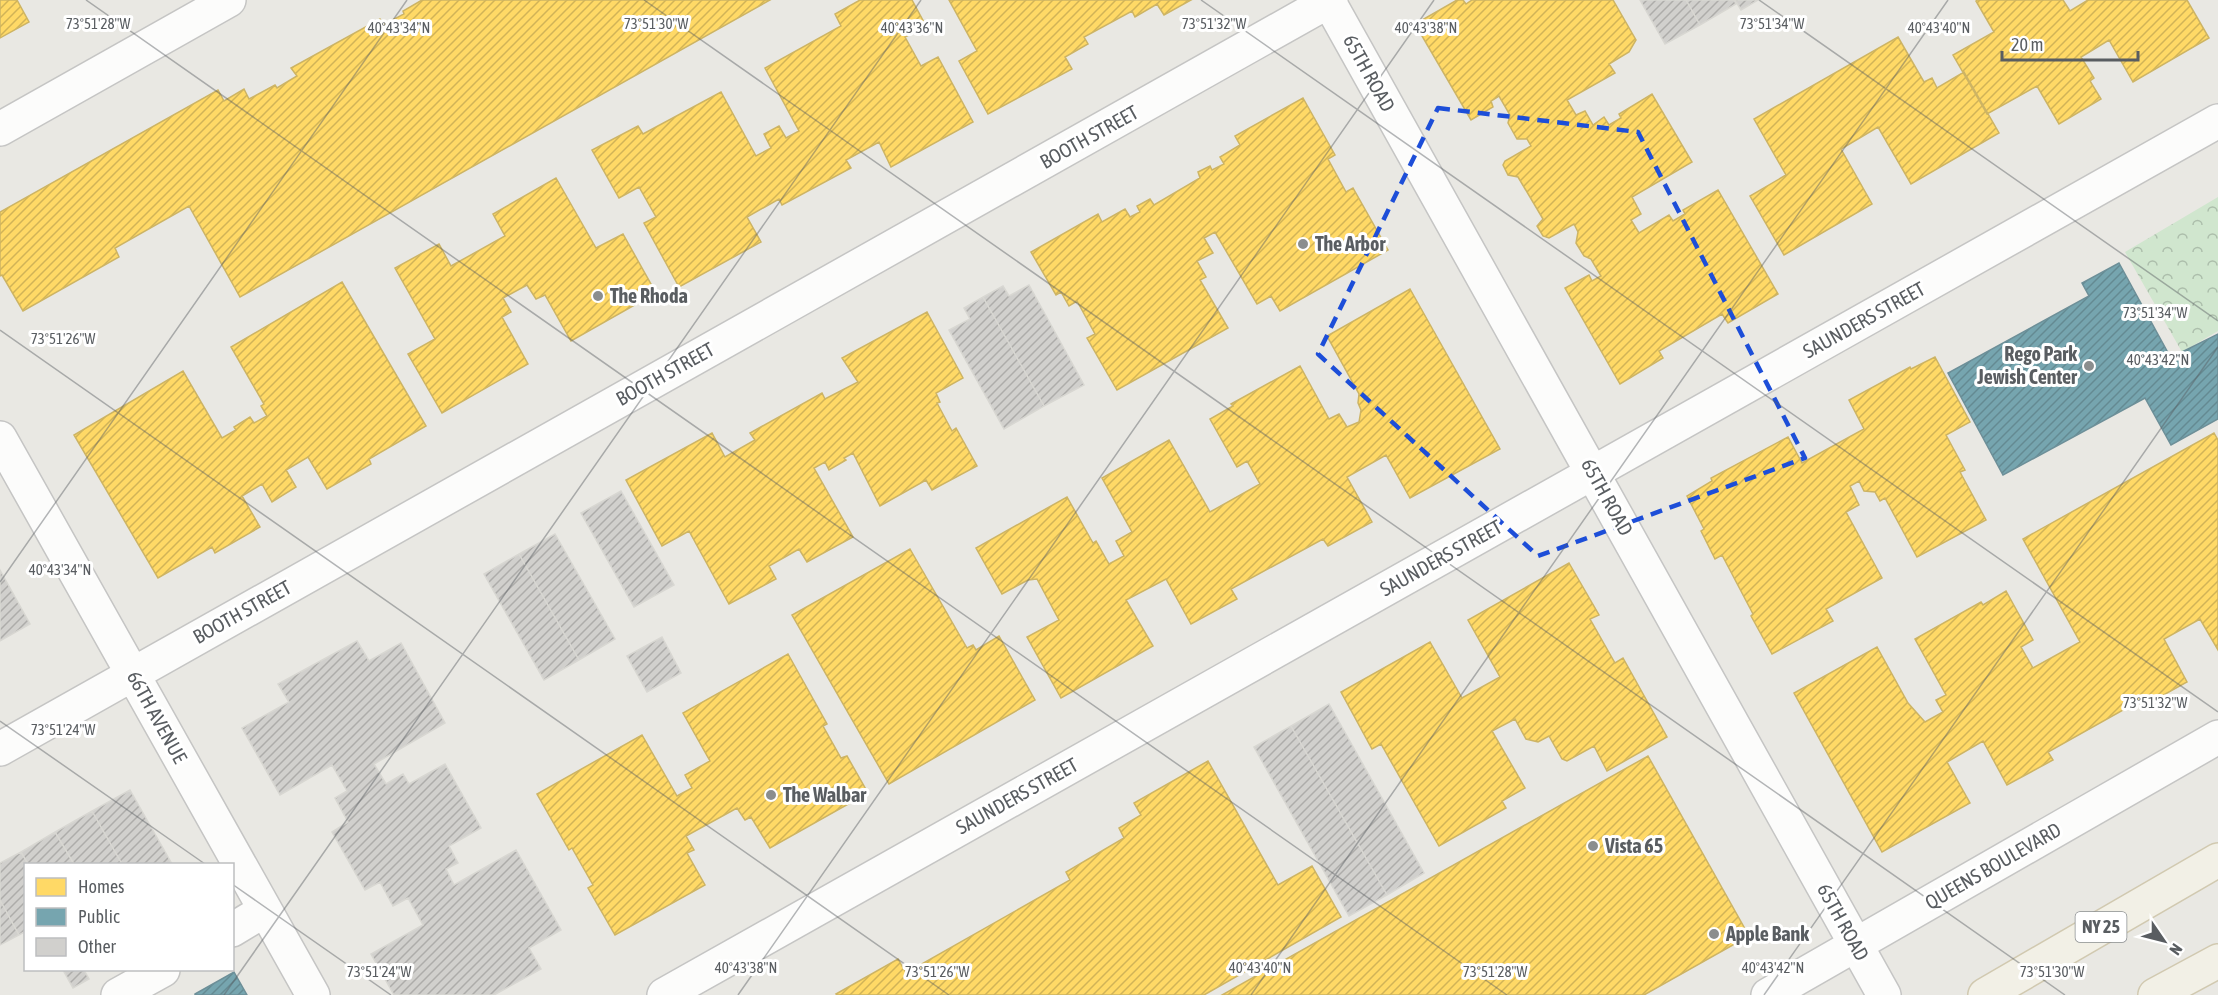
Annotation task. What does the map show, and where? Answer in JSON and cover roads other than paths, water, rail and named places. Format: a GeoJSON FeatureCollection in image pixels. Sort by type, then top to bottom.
{"type":"FeatureCollection","features":[{"type":"Feature","properties":{"kind":"main road","name":"NY 25"},"geometry":{"type":"LineString","coordinates":[[1985,995],[2218,860]]}},
{"type":"Feature","properties":{"kind":"main road"},"geometry":{"type":"LineString","coordinates":[[2155,995],[2218,961]]}},
{"type":"Feature","properties":{"kind":"street"},"geometry":{"type":"LineString","coordinates":[[0,129],[229,0]]}},
{"type":"Feature","properties":{"kind":"street","name":"65TH ROAD"},"geometry":{"type":"LineString","coordinates":[[1329,0],[1884,995]]}},
{"type":"Feature","properties":{"kind":"street","name":"BOOTH STREET"},"geometry":{"type":"LineString","coordinates":[[0,749],[1329,0]]}},
{"type":"Feature","properties":{"kind":"street","name":"SAUNDERS STREET"},"geometry":{"type":"LineString","coordinates":[[664,995],[2218,121]]}},
{"type":"Feature","properties":{"kind":"street","name":"66TH AVENUE"},"geometry":{"type":"LineString","coordinates":[[0,440],[313,995]]}},
{"type":"Feature","properties":{"kind":"street","name":"QUEENS BOULEVARD"},"geometry":{"type":"LineString","coordinates":[[1768,995],[2218,737]]}},
{"type":"Feature","properties":{"kind":"street"},"geometry":{"type":"LineString","coordinates":[[234,929],[265,910]]}},
{"type":"Feature","properties":{"kind":"street"},"geometry":{"type":"LineString","coordinates":[[117,995],[159,971]]}},
{"type":"Feature","properties":{"kind":"place","name":"The Arbor"},"geometry":{"type":"Point","coordinates":[1303,244]}},
{"type":"Feature","properties":{"kind":"place","name":"The Rhoda"},"geometry":{"type":"Point","coordinates":[598,296]}},
{"type":"Feature","properties":{"kind":"place","name":"Rego Park Jewish Center"},"geometry":{"type":"Point","coordinates":[2089,366]}},
{"type":"Feature","properties":{"kind":"place","name":"The Walbar"},"geometry":{"type":"Point","coordinates":[771,795]}},
{"type":"Feature","properties":{"kind":"place","name":"Vista 65"},"geometry":{"type":"Point","coordinates":[1593,846]}},
{"type":"Feature","properties":{"kind":"place","name":"Apple Bank"},"geometry":{"type":"Point","coordinates":[1714,934]}}]}
